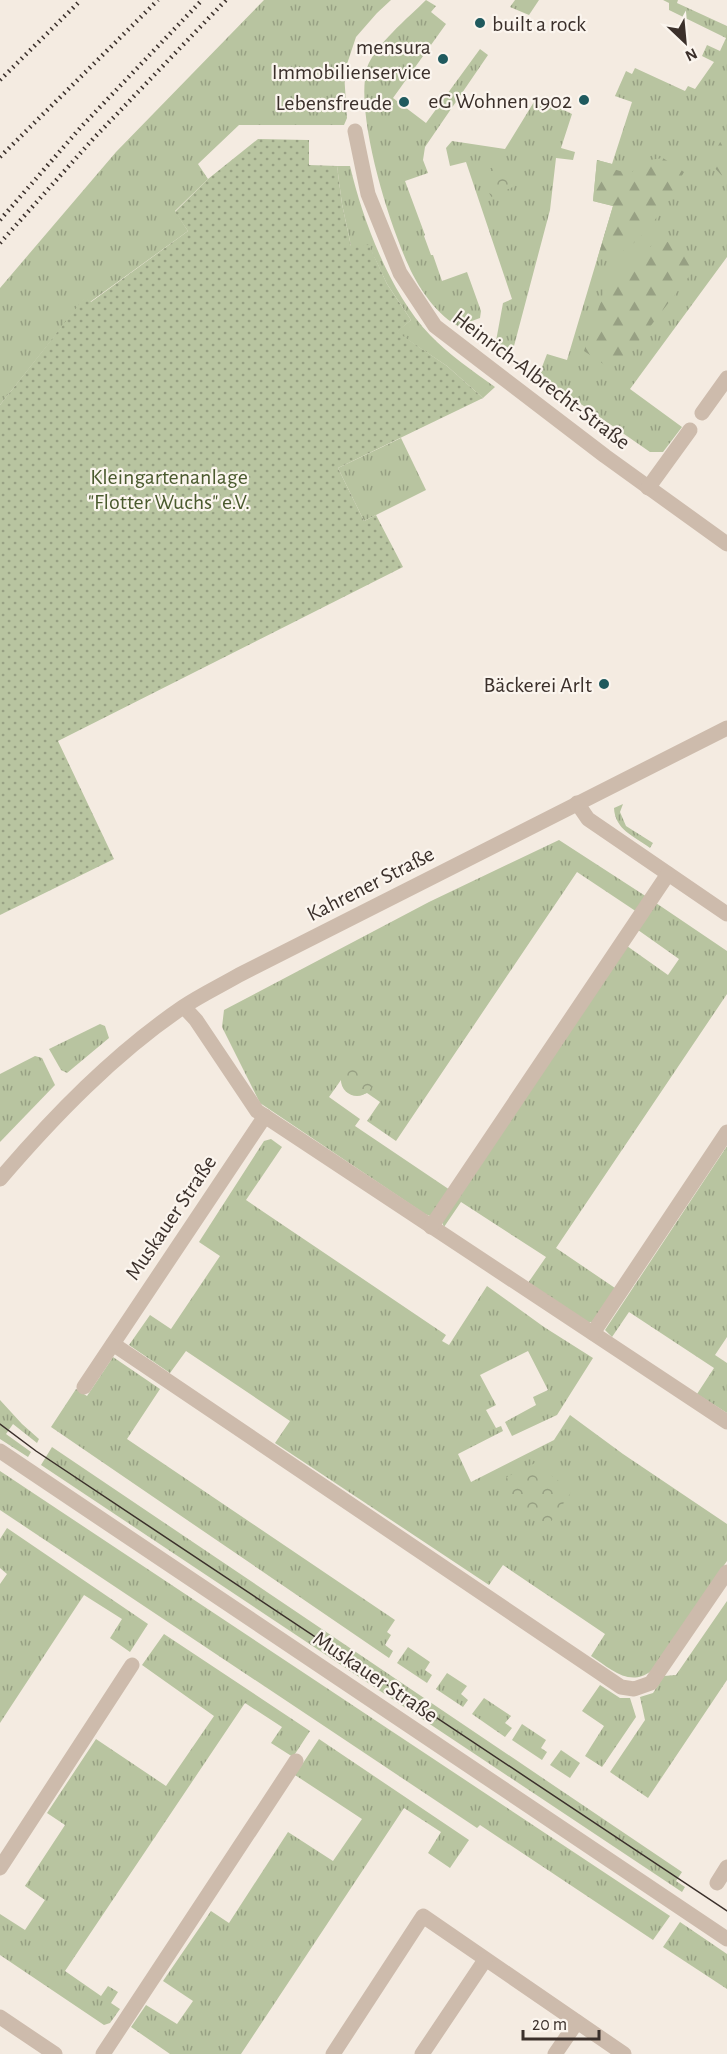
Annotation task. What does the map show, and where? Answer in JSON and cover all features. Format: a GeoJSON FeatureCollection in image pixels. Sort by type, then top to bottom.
{"type":"FeatureCollection","features":[{"type":"Feature","properties":{"kind":"street","name":"Heinrich-Albrecht-Straße"},"geometry":{"type":"LineString","coordinates":[[355,131],[368,194],[400,273],[435,326],[648,488],[727,543]]}},
{"type":"Feature","properties":{"kind":"street"},"geometry":{"type":"LineString","coordinates":[[702,413],[727,378]]}},
{"type":"Feature","properties":{"kind":"street"},"geometry":{"type":"LineString","coordinates":[[648,488],[690,430]]}},
{"type":"Feature","properties":{"kind":"street","name":"Kahrener Straße"},"geometry":{"type":"LineString","coordinates":[[0,1179],[32,1142],[126,1051],[184,1007],[239,975],[727,728]]}},
{"type":"Feature","properties":{"kind":"street"},"geometry":{"type":"LineString","coordinates":[[577,803],[588,819],[727,914]]}},
{"type":"Feature","properties":{"kind":"street"},"geometry":{"type":"LineString","coordinates":[[431,1227],[668,874]]}},
{"type":"Feature","properties":{"kind":"street"},"geometry":{"type":"LineString","coordinates":[[184,1007],[196,1020],[257,1111],[727,1422]]}},
{"type":"Feature","properties":{"kind":"street","name":"Muskauer Straße"},"geometry":{"type":"LineString","coordinates":[[84,1387],[265,1116]]}},
{"type":"Feature","properties":{"kind":"street"},"geometry":{"type":"LineString","coordinates":[[593,1333],[727,1132]]}},
{"type":"Feature","properties":{"kind":"street"},"geometry":{"type":"LineString","coordinates":[[113,1344],[621,1687],[634,1689],[651,1683],[727,1572]]}},
{"type":"Feature","properties":{"kind":"street","name":"Muskauer Straße"},"geometry":{"type":"LineString","coordinates":[[0,1451],[727,1939]]}},
{"type":"Feature","properties":{"kind":"street"},"geometry":{"type":"LineString","coordinates":[[0,1868],[132,1665]]}},
{"type":"Feature","properties":{"kind":"street"},"geometry":{"type":"LineString","coordinates":[[103,2054],[296,1761]]}},
{"type":"Feature","properties":{"kind":"street"},"geometry":{"type":"LineString","coordinates":[[717,1883],[727,1868]]}},
{"type":"Feature","properties":{"kind":"street"},"geometry":{"type":"LineString","coordinates":[[333,2054],[423,1916],[624,2054]]}},
{"type":"Feature","properties":{"kind":"street"},"geometry":{"type":"LineString","coordinates":[[422,2054],[485,1959]]}},
{"type":"Feature","properties":{"kind":"street"},"geometry":{"type":"LineString","coordinates":[[0,2017],[55,2054]]}},
{"type":"Feature","properties":{"kind":"street"},"geometry":{"type":"LineString","coordinates":[[555,2054],[577,2022]]}},
{"type":"Feature","properties":{"kind":"green space"},"geometry":{"type":"Polygon","coordinates":[[[264,0],[391,0],[356,37],[344,73],[347,118],[344,125],[239,125],[198,164],[208,179],[175,211],[188,231],[90,302],[85,298],[0,405],[0,288],[116,152],[264,0]]]}},
{"type":"Feature","properties":{"kind":"green space"},"geometry":{"type":"Polygon","coordinates":[[[426,0],[436,6],[431,12],[446,24],[393,98],[426,123],[480,49],[488,55],[425,147],[423,160],[428,173],[405,181],[442,281],[467,272],[481,311],[480,318],[458,326],[444,316],[427,297],[404,256],[385,203],[370,143],[366,114],[364,89],[367,68],[371,59],[393,32],[426,0]]]}},
{"type":"Feature","properties":{"kind":"green space"},"geometry":{"type":"Polygon","coordinates":[[[515,0],[539,0],[529,15],[510,7],[515,0]]]}},
{"type":"Feature","properties":{"kind":"green space"},"geometry":{"type":"Polygon","coordinates":[[[663,0],[678,0],[677,3],[727,26],[727,257],[630,389],[682,427],[663,452],[650,452],[539,375],[547,354],[567,360],[613,206],[593,201],[597,160],[612,164],[632,102],[615,96],[626,71],[632,74],[635,68],[685,91],[688,86],[695,89],[714,62],[702,56],[707,45],[720,51],[726,38],[669,10],[669,3],[663,0]]]}},
{"type":"Feature","properties":{"kind":"green space"},"geometry":{"type":"Polygon","coordinates":[[[537,97],[572,114],[561,148],[575,152],[573,160],[556,158],[550,210],[514,346],[503,349],[496,341],[503,303],[512,299],[466,162],[450,166],[446,148],[452,141],[505,149],[537,97]]]}},
{"type":"Feature","properties":{"kind":"green space"},"geometry":{"type":"Polygon","coordinates":[[[727,130],[727,181],[709,162],[727,130]]]}},
{"type":"Feature","properties":{"kind":"green space","name":"Kleingartenanlage \"Flotter Wuchs\" e.V."},"geometry":{"type":"Polygon","coordinates":[[[258,139],[309,140],[309,165],[337,166],[351,246],[369,245],[387,284],[411,320],[397,332],[447,366],[483,398],[338,468],[364,521],[376,515],[403,567],[58,741],[114,859],[0,915],[0,405],[85,297],[91,302],[188,231],[175,212],[208,179],[258,139]]]}},
{"type":"Feature","properties":{"kind":"green space"},"geometry":{"type":"Polygon","coordinates":[[[663,158],[684,172],[664,206],[641,237],[618,254],[597,260],[613,206],[593,201],[597,160],[612,164],[610,168],[630,174],[643,161],[663,158]]]}},
{"type":"Feature","properties":{"kind":"green space"},"geometry":{"type":"Polygon","coordinates":[[[507,161],[517,185],[491,197],[480,173],[507,161]]]}},
{"type":"Feature","properties":{"kind":"green space"},"geometry":{"type":"Polygon","coordinates":[[[337,166],[350,166],[370,233],[402,299],[430,335],[495,387],[483,398],[447,366],[396,332],[411,320],[387,284],[369,246],[351,246],[337,166]]]}},
{"type":"Feature","properties":{"kind":"green space"},"geometry":{"type":"Polygon","coordinates":[[[659,239],[684,247],[694,270],[625,359],[608,367],[584,351],[607,283],[616,271],[641,255],[659,239]]]}},
{"type":"Feature","properties":{"kind":"green space"},"geometry":{"type":"Polygon","coordinates":[[[401,438],[426,490],[364,521],[338,468],[401,438]]]}},
{"type":"Feature","properties":{"kind":"green space"},"geometry":{"type":"Polygon","coordinates":[[[623,804],[620,812],[626,826],[653,843],[650,848],[626,832],[618,822],[614,808],[623,804]]]}},
{"type":"Feature","properties":{"kind":"green space"},"geometry":{"type":"Polygon","coordinates":[[[559,840],[647,897],[637,912],[577,872],[396,1141],[367,1121],[380,1102],[367,1093],[350,1094],[344,1089],[341,1080],[329,1097],[360,1119],[355,1126],[450,1190],[430,1216],[260,1103],[222,1027],[224,1010],[429,902],[559,840]]]}},
{"type":"Feature","properties":{"kind":"green space"},"geometry":{"type":"Polygon","coordinates":[[[656,903],[727,951],[727,994],[556,1248],[615,1288],[592,1322],[587,1322],[528,1283],[546,1257],[461,1202],[444,1227],[441,1220],[627,946],[668,975],[679,959],[638,930],[656,903]]]}},
{"type":"Feature","properties":{"kind":"green space"},"geometry":{"type":"Polygon","coordinates":[[[100,1024],[105,1026],[109,1038],[67,1073],[61,1070],[49,1049],[100,1024]]]}},
{"type":"Feature","properties":{"kind":"green space"},"geometry":{"type":"Polygon","coordinates":[[[35,1056],[42,1058],[55,1085],[0,1142],[0,1074],[35,1056]]]}},
{"type":"Feature","properties":{"kind":"green space"},"geometry":{"type":"Polygon","coordinates":[[[357,1064],[368,1069],[373,1080],[368,1091],[357,1096],[346,1091],[341,1080],[346,1069],[357,1064]]]}},
{"type":"Feature","properties":{"kind":"green space"},"geometry":{"type":"Polygon","coordinates":[[[271,1139],[282,1147],[246,1200],[446,1335],[442,1341],[449,1345],[487,1286],[544,1327],[593,1358],[557,1415],[512,1436],[505,1422],[536,1405],[533,1397],[548,1390],[528,1351],[480,1375],[496,1405],[486,1410],[496,1428],[501,1426],[503,1431],[458,1454],[471,1482],[554,1440],[570,1415],[623,1454],[727,1524],[727,1561],[651,1671],[635,1678],[613,1671],[591,1656],[605,1634],[503,1565],[489,1585],[275,1443],[290,1421],[186,1351],[170,1373],[129,1345],[150,1315],[171,1329],[220,1256],[199,1242],[264,1141],[271,1139]]]}},
{"type":"Feature","properties":{"kind":"green space"},"geometry":{"type":"Polygon","coordinates":[[[727,1146],[727,1337],[715,1355],[727,1363],[727,1413],[697,1394],[714,1368],[629,1312],[612,1337],[605,1330],[727,1146]]]}},
{"type":"Feature","properties":{"kind":"green space"},"geometry":{"type":"Polygon","coordinates":[[[113,1357],[160,1389],[127,1439],[395,1620],[387,1632],[391,1635],[385,1645],[393,1651],[389,1658],[51,1427],[76,1389],[87,1396],[113,1357]]]}},
{"type":"Feature","properties":{"kind":"green space"},"geometry":{"type":"Polygon","coordinates":[[[0,1400],[39,1439],[37,1443],[13,1424],[6,1434],[31,1452],[28,1457],[0,1439],[0,1400]]]}},
{"type":"Feature","properties":{"kind":"green space"},"geometry":{"type":"Polygon","coordinates":[[[52,1447],[682,1872],[676,1881],[685,1887],[682,1892],[41,1465],[52,1447]]]}},
{"type":"Feature","properties":{"kind":"green space"},"geometry":{"type":"Polygon","coordinates":[[[535,1463],[572,1491],[548,1526],[499,1493],[507,1477],[535,1463]]]}},
{"type":"Feature","properties":{"kind":"green space"},"geometry":{"type":"Polygon","coordinates":[[[0,1471],[670,1916],[653,1940],[480,1825],[477,1828],[0,1510],[0,1471]]]}},
{"type":"Feature","properties":{"kind":"green space"},"geometry":{"type":"Polygon","coordinates":[[[7,1528],[148,1624],[130,1652],[110,1638],[122,1619],[84,1595],[0,1723],[0,1584],[7,1574],[0,1568],[0,1539],[7,1528]]]}},
{"type":"Feature","properties":{"kind":"green space"},"geometry":{"type":"Polygon","coordinates":[[[727,1601],[727,1680],[648,1798],[610,1772],[645,1720],[640,1697],[653,1693],[664,1676],[676,1675],[727,1601]]]}},
{"type":"Feature","properties":{"kind":"green space"},"geometry":{"type":"Polygon","coordinates":[[[164,1634],[310,1731],[293,1757],[271,1743],[282,1727],[245,1703],[65,1971],[101,1996],[108,1986],[118,1992],[111,2003],[120,2009],[110,2023],[104,2025],[0,1955],[0,1914],[25,1930],[45,1900],[25,1886],[65,1825],[47,1813],[96,1739],[166,1786],[214,1716],[142,1665],[164,1634]]]}},
{"type":"Feature","properties":{"kind":"green space"},"geometry":{"type":"Polygon","coordinates":[[[408,1647],[430,1662],[425,1670],[432,1675],[427,1683],[397,1663],[408,1647]]]}},
{"type":"Feature","properties":{"kind":"green space"},"geometry":{"type":"Polygon","coordinates":[[[447,1673],[467,1686],[461,1694],[468,1700],[463,1707],[436,1689],[447,1673]]]}},
{"type":"Feature","properties":{"kind":"green space"},"geometry":{"type":"Polygon","coordinates":[[[600,1685],[620,1698],[630,1698],[636,1717],[602,1767],[585,1756],[604,1726],[582,1711],[600,1685]]]}},
{"type":"Feature","properties":{"kind":"green space"},"geometry":{"type":"Polygon","coordinates":[[[484,1698],[511,1716],[505,1723],[512,1728],[505,1737],[472,1714],[484,1698]]]}},
{"type":"Feature","properties":{"kind":"green space"},"geometry":{"type":"Polygon","coordinates":[[[522,1724],[546,1740],[541,1748],[547,1752],[542,1760],[512,1740],[522,1724]]]}},
{"type":"Feature","properties":{"kind":"green space"},"geometry":{"type":"Polygon","coordinates":[[[319,1739],[469,1840],[450,1868],[428,1853],[441,1832],[404,1808],[241,2054],[170,2054],[131,2027],[146,2005],[177,2024],[193,2001],[163,1981],[211,1911],[229,1923],[288,1832],[333,1861],[362,1819],[295,1775],[319,1739]]]}},
{"type":"Feature","properties":{"kind":"green space"},"geometry":{"type":"Polygon","coordinates":[[[561,1750],[580,1763],[570,1778],[550,1765],[561,1750]]]}},
{"type":"Feature","properties":{"kind":"green space"},"geometry":{"type":"Polygon","coordinates":[[[680,1922],[727,1954],[727,1989],[663,1947],[680,1922]]]}},
{"type":"Feature","properties":{"kind":"tram line"},"geometry":{"type":"LineString","coordinates":[[0,1424],[36,1451],[727,1911]]}},
{"type":"Feature","properties":{"kind":"railway"},"geometry":{"type":"LineString","coordinates":[[0,80],[81,0]]}},
{"type":"Feature","properties":{"kind":"railway"},"geometry":{"type":"LineString","coordinates":[[0,157],[158,0]]}},
{"type":"Feature","properties":{"kind":"railway"},"geometry":{"type":"LineString","coordinates":[[0,220],[81,127],[202,0]]}},
{"type":"Feature","properties":{"kind":"railway"},"geometry":{"type":"LineString","coordinates":[[0,243],[93,139],[226,0]]}},
{"type":"Feature","properties":{"kind":"place","name":"built a rock"},"geometry":{"type":"Point","coordinates":[480,23]}},
{"type":"Feature","properties":{"kind":"place","name":"mensura Immobilienservice"},"geometry":{"type":"Point","coordinates":[443,59]}},
{"type":"Feature","properties":{"kind":"place","name":"eG Wohnen 1902"},"geometry":{"type":"Point","coordinates":[584,100]}},
{"type":"Feature","properties":{"kind":"place","name":"Lebensfreude"},"geometry":{"type":"Point","coordinates":[404,102]}},
{"type":"Feature","properties":{"kind":"place","name":"Bäckerei Arlt"},"geometry":{"type":"Point","coordinates":[604,684]}}]}
